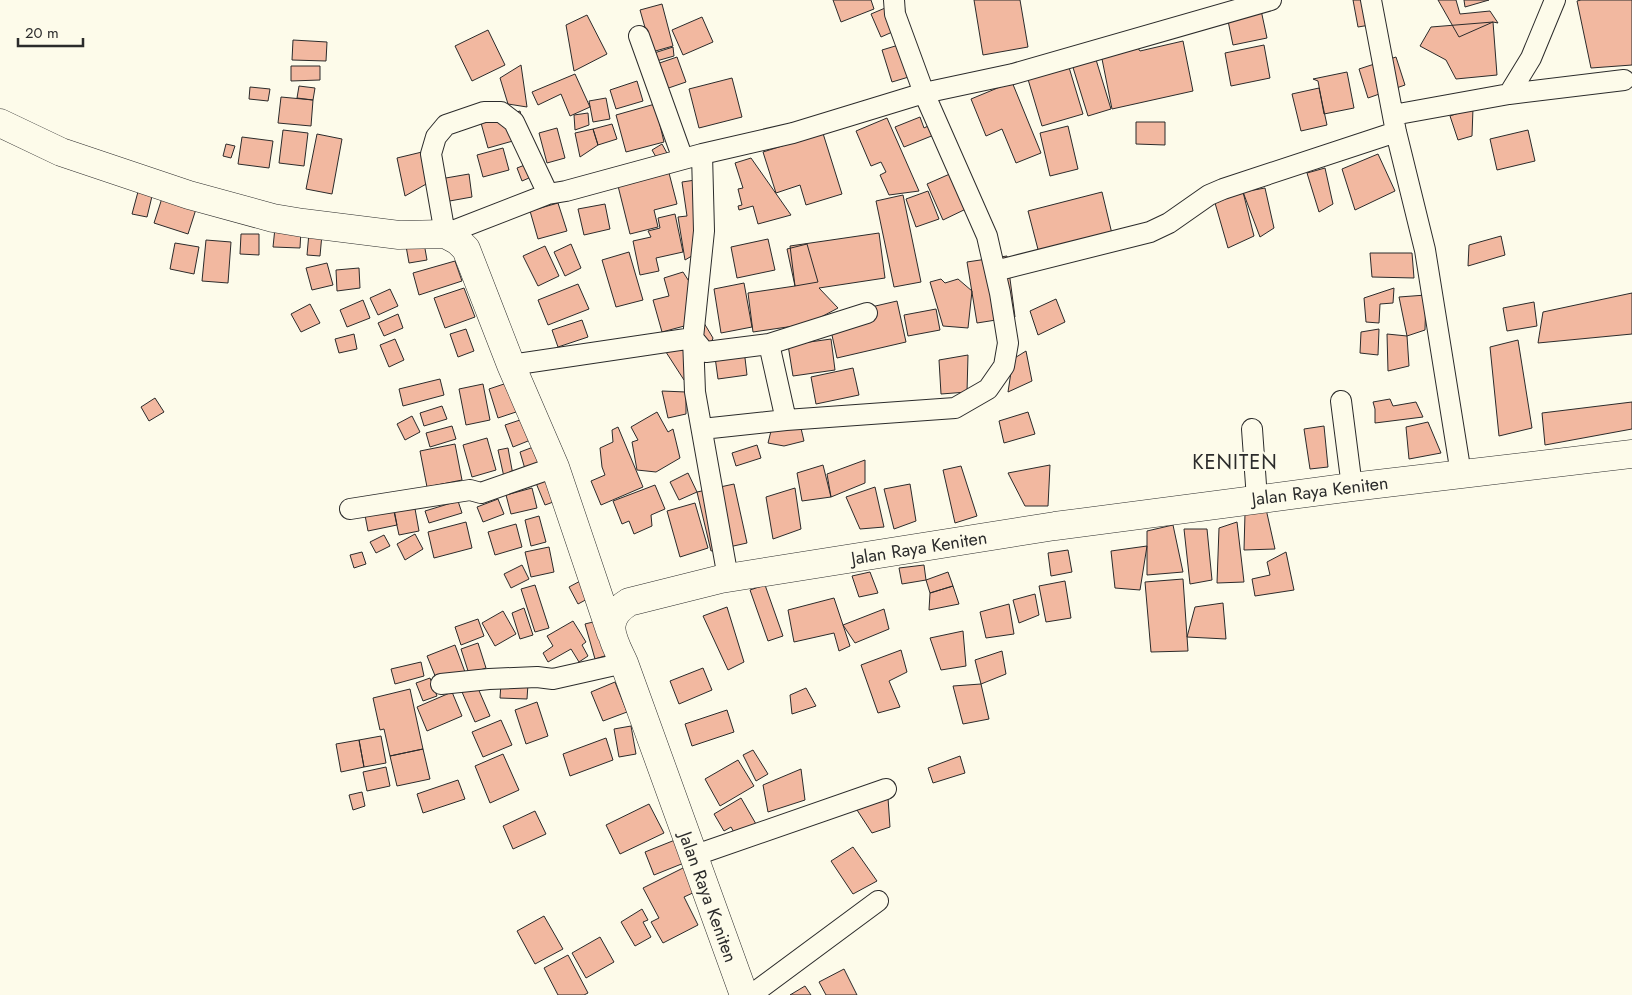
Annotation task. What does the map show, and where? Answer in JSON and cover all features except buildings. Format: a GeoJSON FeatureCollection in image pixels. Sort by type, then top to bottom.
{"type":"FeatureCollection","features":[{"type":"Feature","properties":{"kind":"street"},"geometry":{"type":"LineString","coordinates":[[702,429],[786,420],[955,408],[988,389],[1004,366],[1008,343],[987,236],[924,93],[895,14],[894,0]]}},
{"type":"Feature","properties":{"kind":"street"},"geometry":{"type":"LineString","coordinates":[[0,123],[61,152],[189,195],[274,218],[399,235],[445,234],[548,194],[794,133],[924,93],[1013,74],[1271,0]]}},
{"type":"Feature","properties":{"kind":"street"},"geometry":{"type":"LineString","coordinates":[[1371,0],[1395,124],[1426,250],[1461,474]]}},
{"type":"Feature","properties":{"kind":"street"},"geometry":{"type":"LineString","coordinates":[[1509,94],[1531,58],[1556,0]]}},
{"type":"Feature","properties":{"kind":"street"},"geometry":{"type":"LineString","coordinates":[[639,36],[692,157],[704,231],[693,338],[695,392],[728,578]]}},
{"type":"Feature","properties":{"kind":"street"},"geometry":{"type":"LineString","coordinates":[[995,271],[1150,232],[1169,223],[1209,196],[1224,189],[1395,124],[1509,94],[1624,80]]}},
{"type":"Feature","properties":{"kind":"street"},"geometry":{"type":"LineString","coordinates":[[445,234],[431,154],[436,137],[446,125],[484,112],[501,112],[514,122],[548,194]]}},
{"type":"Feature","properties":{"kind":"street"},"geometry":{"type":"LineString","coordinates":[[445,234],[458,241],[466,249],[511,365],[555,467],[611,633]]}},
{"type":"Feature","properties":{"kind":"street"},"geometry":{"type":"LineString","coordinates":[[693,338],[706,352],[768,344],[867,312]]}},
{"type":"Feature","properties":{"kind":"street"},"geometry":{"type":"LineString","coordinates":[[511,365],[693,338]]}},
{"type":"Feature","properties":{"kind":"street"},"geometry":{"type":"LineString","coordinates":[[768,344],[786,420]]}},
{"type":"Feature","properties":{"kind":"street"},"geometry":{"type":"LineString","coordinates":[[1341,401],[1352,487]]}},
{"type":"Feature","properties":{"kind":"street"},"geometry":{"type":"LineString","coordinates":[[1252,429],[1257,499]]}},
{"type":"Feature","properties":{"kind":"street","name":"Jalan Raya Keniten"},"geometry":{"type":"LineString","coordinates":[[744,995],[624,663],[611,633],[613,619],[619,608],[629,602],[728,578],[1055,526],[1352,487],[1632,454]]}},
{"type":"Feature","properties":{"kind":"street"},"geometry":{"type":"LineString","coordinates":[[350,509],[470,490],[481,493],[555,467]]}},
{"type":"Feature","properties":{"kind":"street"},"geometry":{"type":"LineString","coordinates":[[441,684],[528,677],[553,679],[624,663]]}},
{"type":"Feature","properties":{"kind":"street"},"geometry":{"type":"LineString","coordinates":[[693,856],[886,789]]}},
{"type":"Feature","properties":{"kind":"street"},"geometry":{"type":"LineString","coordinates":[[751,995],[878,902]]}},
{"type":"Feature","properties":{"kind":"district","name":"KENITEN"},"geometry":{"type":"Point","coordinates":[1235,462]}}]}
